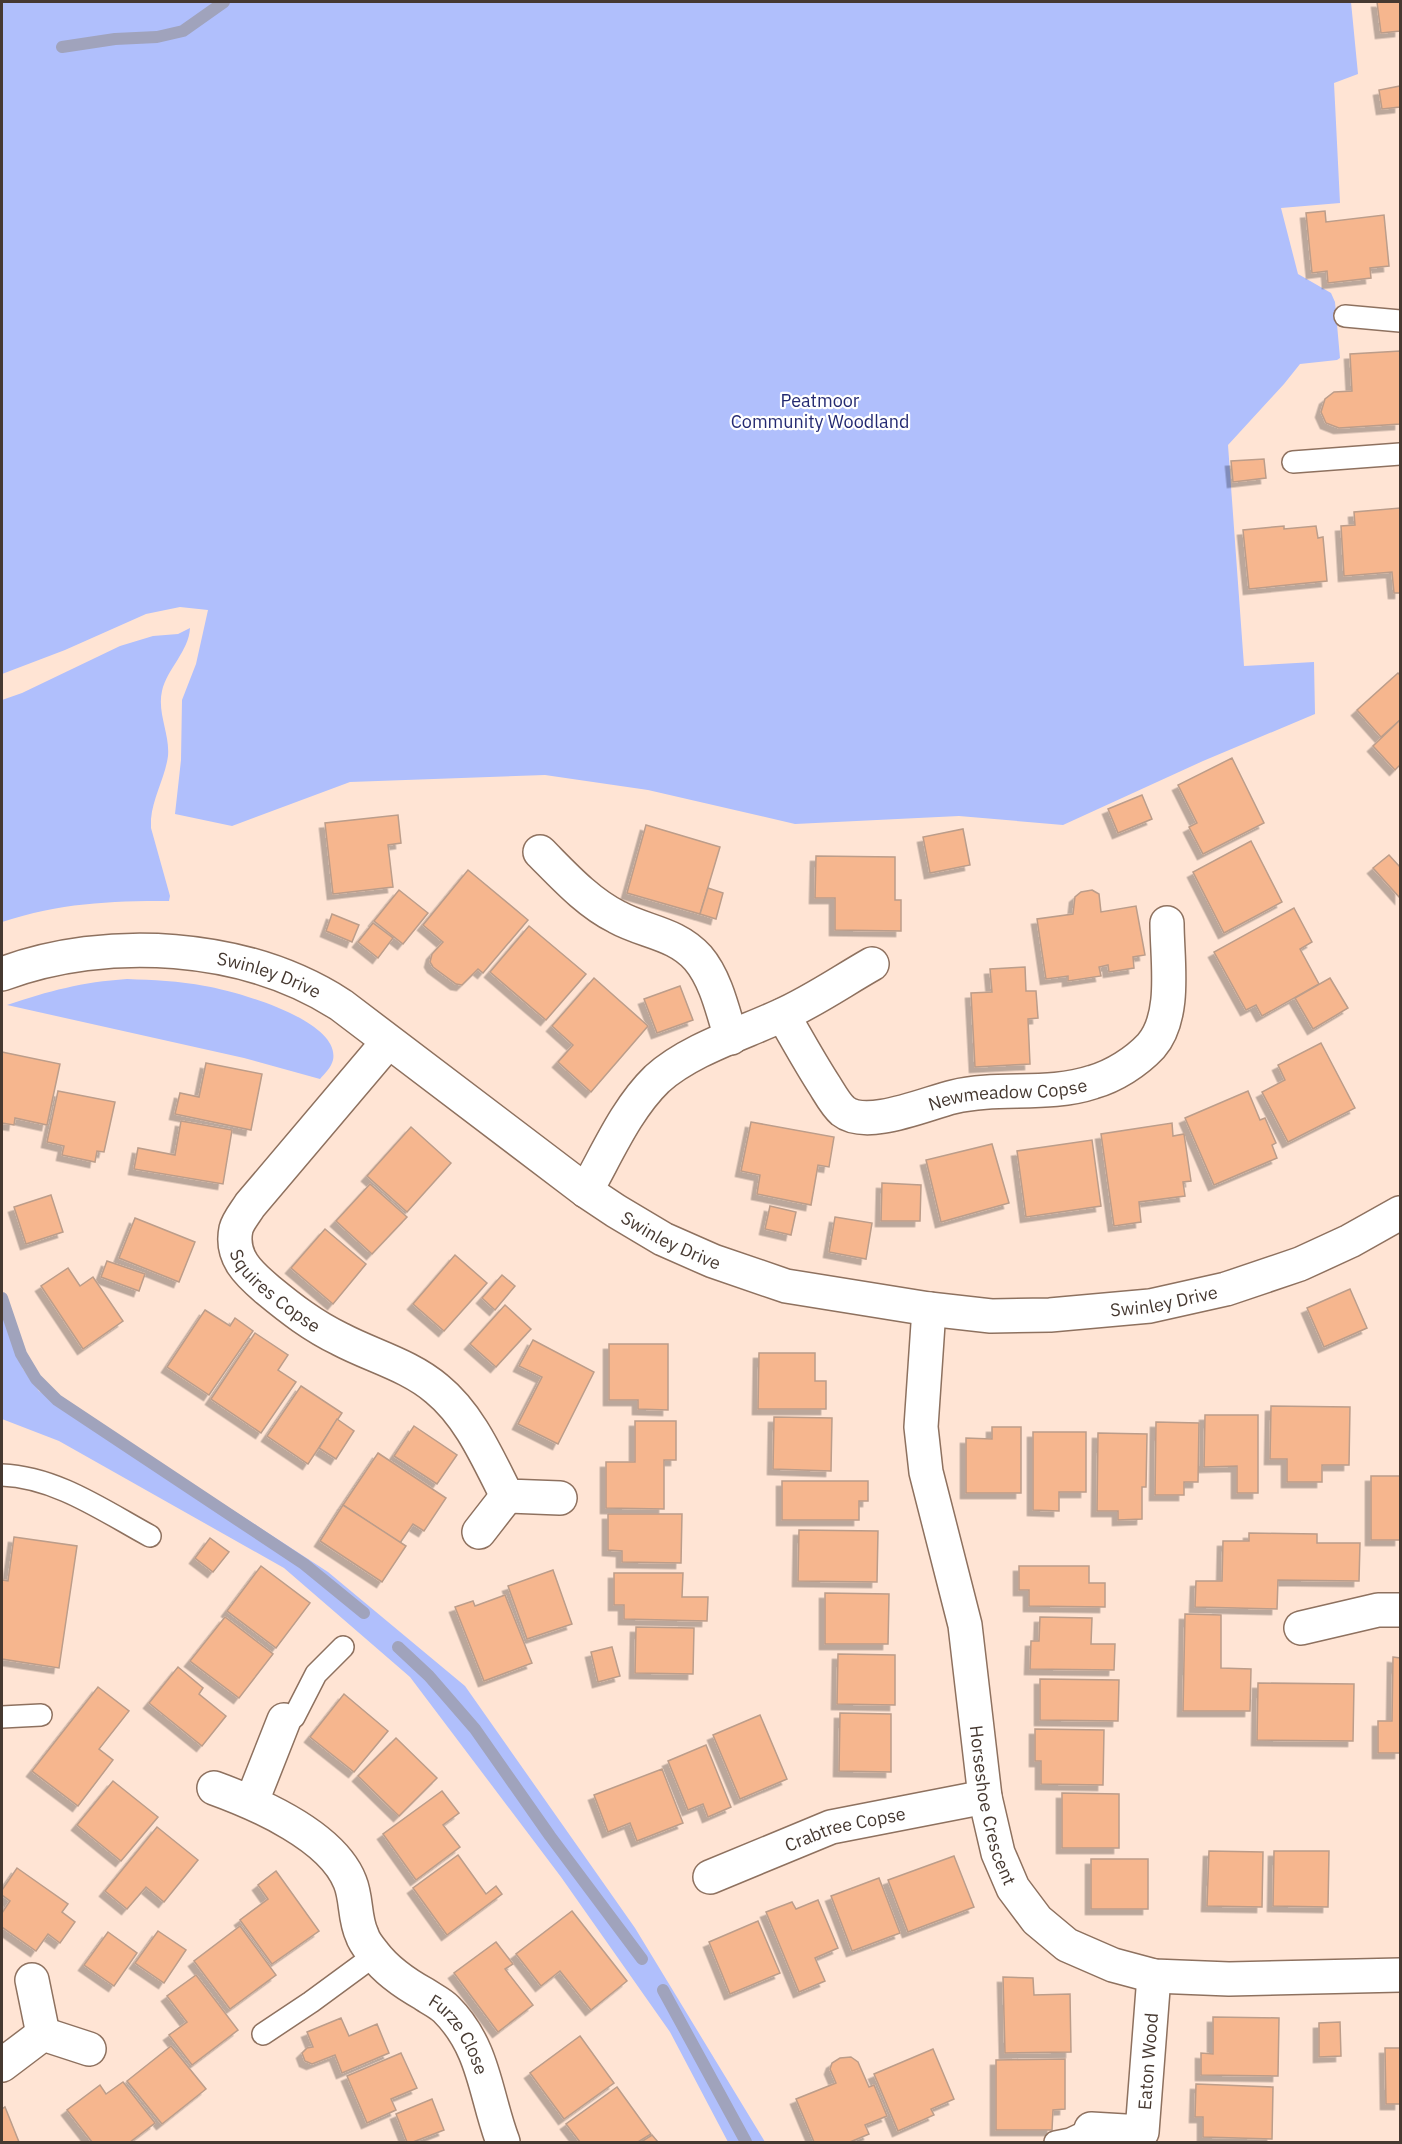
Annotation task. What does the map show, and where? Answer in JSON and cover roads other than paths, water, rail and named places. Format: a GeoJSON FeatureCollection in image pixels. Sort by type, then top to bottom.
{"type":"FeatureCollection","features":[{"type":"Feature","properties":{"kind":"street"},"geometry":{"type":"LineString","coordinates":[[540,852],[583,894],[614,916],[676,940],[698,959],[706,971],[719,1002],[731,1038]]}},
{"type":"Feature","properties":{"kind":"street","name":"Newmeadow Copse"},"geometry":{"type":"LineString","coordinates":[[783,1015],[831,1096],[844,1112],[856,1117],[897,1113],[974,1093],[1056,1090],[1094,1082],[1129,1065],[1152,1044],[1159,1033],[1168,1009],[1167,923]]}},
{"type":"Feature","properties":{"kind":"street","name":"Swinley Drive"},"geometry":{"type":"LineString","coordinates":[[2,974],[31,964],[104,952],[155,951],[203,955],[284,976],[317,990],[341,1005],[586,1191],[663,1239],[713,1261],[786,1286],[929,1310],[991,1316],[1050,1316],[1150,1306],[1226,1289],[1300,1264],[1350,1241],[1401,1213]]}},
{"type":"Feature","properties":{"kind":"street"},"geometry":{"type":"LineString","coordinates":[[586,1191],[632,1110],[652,1084],[669,1069],[783,1015],[872,964]]}},
{"type":"Feature","properties":{"kind":"street","name":"Squires Copse"},"geometry":{"type":"LineString","coordinates":[[388,1042],[250,1205],[236,1229],[237,1254],[244,1268],[257,1281],[311,1324],[358,1348],[416,1373],[438,1389],[469,1426],[507,1496]]}},
{"type":"Feature","properties":{"kind":"street","name":"Horseshoe Crescent"},"geometry":{"type":"LineString","coordinates":[[929,1310],[921,1427],[926,1472],[965,1625],[985,1797],[998,1854],[1013,1888],[1037,1920],[1067,1945],[1113,1965],[1154,1976],[1229,1979],[1401,1975]]}},
{"type":"Feature","properties":{"kind":"street"},"geometry":{"type":"LineString","coordinates":[[479,1532],[507,1496],[560,1498]]}},
{"type":"Feature","properties":{"kind":"street"},"geometry":{"type":"LineString","coordinates":[[1301,1628],[1378,1610],[1401,1610]]}},
{"type":"Feature","properties":{"kind":"street"},"geometry":{"type":"LineString","coordinates":[[252,1801],[284,1720]]}},
{"type":"Feature","properties":{"kind":"street","name":"Furze Close"},"geometry":{"type":"LineString","coordinates":[[214,1788],[252,1801],[302,1831],[325,1848],[342,1866],[351,1882],[362,1935],[375,1955],[396,1976],[445,2008],[460,2025],[482,2067],[503,2142]]}},
{"type":"Feature","properties":{"kind":"street","name":"Crabtree Copse"},"geometry":{"type":"LineString","coordinates":[[710,1877],[831,1827],[985,1797]]}},
{"type":"Feature","properties":{"kind":"street","name":"Eaton Wood"},"geometry":{"type":"LineString","coordinates":[[1091,2129],[1142,2132],[1154,1976]]}},
{"type":"Feature","properties":{"kind":"street"},"geometry":{"type":"LineString","coordinates":[[32,1980],[44,2034]]}},
{"type":"Feature","properties":{"kind":"street"},"geometry":{"type":"LineString","coordinates":[[44,2034],[89,2049]]}},
{"type":"Feature","properties":{"kind":"street"},"geometry":{"type":"LineString","coordinates":[[2,2065],[44,2034]]}},
{"type":"Feature","properties":{"kind":"lane"},"geometry":{"type":"LineString","coordinates":[[1345,316],[1401,321]]}},
{"type":"Feature","properties":{"kind":"lane"},"geometry":{"type":"LineString","coordinates":[[1293,462],[1401,454]]}},
{"type":"Feature","properties":{"kind":"lane"},"geometry":{"type":"LineString","coordinates":[[2,1475],[21,1476],[69,1491],[150,1536]]}},
{"type":"Feature","properties":{"kind":"lane"},"geometry":{"type":"LineString","coordinates":[[284,1720],[294,1717],[316,1674],[343,1647]]}},
{"type":"Feature","properties":{"kind":"lane"},"geometry":{"type":"LineString","coordinates":[[2,1717],[41,1715]]}},
{"type":"Feature","properties":{"kind":"lane"},"geometry":{"type":"LineString","coordinates":[[263,2034],[375,1955]]}},
{"type":"Feature","properties":{"kind":"lane"},"geometry":{"type":"LineString","coordinates":[[1055,2142],[1070,2139],[1091,2129]]}},
{"type":"Feature","properties":{"kind":"waterway"},"geometry":{"type":"LineString","coordinates":[[62,47],[115,39],[157,37],[183,31],[224,2]]}},
{"type":"Feature","properties":{"kind":"waterway"},"geometry":{"type":"LineString","coordinates":[[2,1298],[21,1354],[36,1379],[57,1400],[304,1564],[364,1613]]}},
{"type":"Feature","properties":{"kind":"waterway"},"geometry":{"type":"LineString","coordinates":[[398,1647],[429,1676],[475,1729],[550,1836],[642,1959]]}},
{"type":"Feature","properties":{"kind":"waterway"},"geometry":{"type":"LineString","coordinates":[[663,1990],[746,2142]]}},
{"type":"Feature","properties":{"kind":"park label","name":"Peatmoor Community Woodland"},"geometry":{"type":"Point","coordinates":[820,410]}}]}
